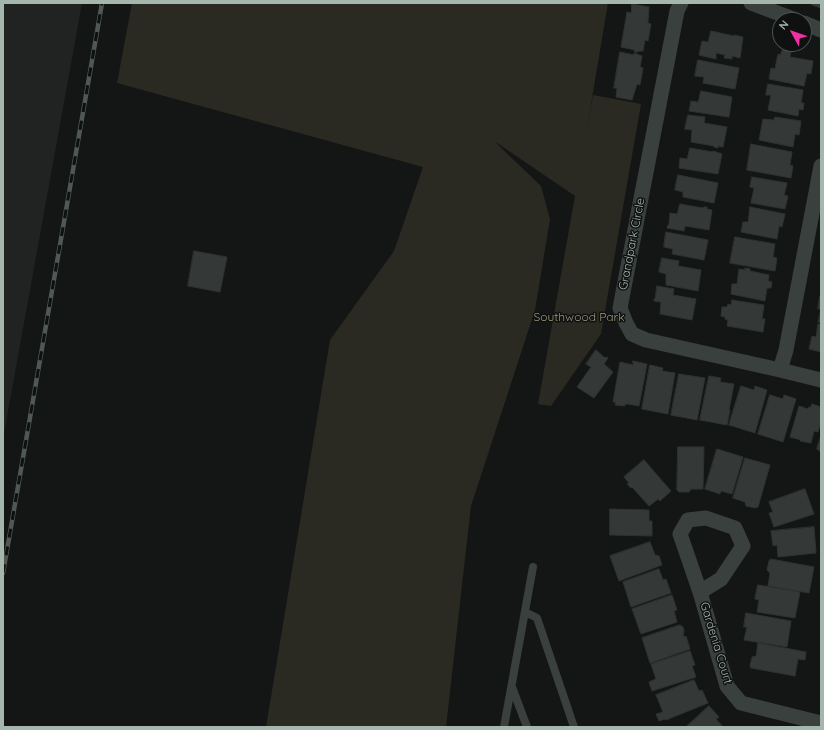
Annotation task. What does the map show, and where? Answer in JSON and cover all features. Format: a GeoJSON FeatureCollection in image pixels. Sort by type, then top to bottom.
{"type":"FeatureCollection","features":[{"type":"Feature","properties":{"kind":"street","name":"Grandpark Circle"},"geometry":{"type":"LineString","coordinates":[[681,3],[677,11],[620,308],[632,334],[646,340],[821,380]]}},
{"type":"Feature","properties":{"kind":"street"},"geometry":{"type":"LineString","coordinates":[[751,3],[775,12]]}},
{"type":"Feature","properties":{"kind":"street"},"geometry":{"type":"LineString","coordinates":[[780,370],[786,350],[821,166]]}},
{"type":"Feature","properties":{"kind":"street","name":"Gardenia Court"},"geometry":{"type":"LineString","coordinates":[[700,592],[721,579],[743,546],[735,528],[706,518],[688,520],[680,534],[700,592],[727,686],[741,703],[821,723]]}},
{"type":"Feature","properties":{"kind":"lane"},"geometry":{"type":"LineString","coordinates":[[504,727],[533,567]]}},
{"type":"Feature","properties":{"kind":"lane"},"geometry":{"type":"LineString","coordinates":[[525,612],[537,618],[574,727]]}},
{"type":"Feature","properties":{"kind":"lane"},"geometry":{"type":"LineString","coordinates":[[512,686],[527,727]]}},
{"type":"Feature","properties":{"kind":"shaded area"},"geometry":{"type":"Polygon","coordinates":[[[3,3],[82,3],[3,439],[3,3]]]}},
{"type":"Feature","properties":{"kind":"green space","name":"Southwood Park"},"geometry":{"type":"Polygon","coordinates":[[[132,3],[608,3],[587,128],[593,95],[641,104],[601,334],[551,406],[538,404],[575,196],[494,141],[541,186],[550,219],[535,310],[471,506],[446,727],[266,727],[330,340],[394,251],[423,167],[117,83],[132,3]]]}},
{"type":"Feature","properties":{"kind":"building"},"geometry":{"type":"Polygon","coordinates":[[[812,3],[821,3],[821,8],[812,5],[812,3]]]}},
{"type":"Feature","properties":{"kind":"building"},"geometry":{"type":"Polygon","coordinates":[[[632,4],[649,7],[648,23],[651,24],[648,41],[645,40],[643,51],[638,52],[621,47],[627,12],[631,13],[632,4]]]}},
{"type":"Feature","properties":{"kind":"building"},"geometry":{"type":"Polygon","coordinates":[[[711,31],[743,37],[740,58],[732,56],[732,59],[724,58],[725,55],[716,53],[716,59],[699,55],[702,41],[708,42],[711,31]]]}},
{"type":"Feature","properties":{"kind":"building"},"geometry":{"type":"Polygon","coordinates":[[[620,52],[634,55],[634,53],[642,56],[640,67],[643,68],[640,85],[637,84],[632,100],[616,97],[617,88],[614,88],[620,52]]]}},
{"type":"Feature","properties":{"kind":"building"},"geometry":{"type":"Polygon","coordinates":[[[782,52],[791,52],[790,57],[813,61],[811,74],[807,73],[804,86],[769,79],[771,68],[775,69],[778,54],[780,55],[782,52]]]}},
{"type":"Feature","properties":{"kind":"building"},"geometry":{"type":"Polygon","coordinates":[[[698,60],[739,68],[735,89],[703,83],[704,77],[695,76],[698,60]]]}},
{"type":"Feature","properties":{"kind":"building"},"geometry":{"type":"Polygon","coordinates":[[[768,84],[803,90],[801,103],[804,103],[803,110],[799,109],[798,116],[768,110],[771,95],[766,95],[768,84]]]}},
{"type":"Feature","properties":{"kind":"building"},"geometry":{"type":"Polygon","coordinates":[[[701,91],[732,97],[729,117],[689,111],[691,101],[698,102],[701,91]]]}},
{"type":"Feature","properties":{"kind":"building"},"geometry":{"type":"Polygon","coordinates":[[[688,115],[705,117],[704,123],[727,127],[723,147],[718,146],[718,148],[691,142],[692,130],[685,129],[688,115]]]}},
{"type":"Feature","properties":{"kind":"building"},"geometry":{"type":"Polygon","coordinates":[[[775,117],[801,121],[799,135],[795,134],[793,147],[759,140],[763,119],[774,120],[775,117]]]}},
{"type":"Feature","properties":{"kind":"building"},"geometry":{"type":"Polygon","coordinates":[[[751,144],[792,152],[790,165],[793,166],[791,178],[747,170],[751,144]]]}},
{"type":"Feature","properties":{"kind":"building"},"geometry":{"type":"Polygon","coordinates":[[[690,148],[713,151],[722,154],[718,174],[679,168],[680,158],[687,159],[690,148]]]}},
{"type":"Feature","properties":{"kind":"building"},"geometry":{"type":"Polygon","coordinates":[[[678,175],[718,183],[714,203],[683,197],[683,192],[675,190],[678,175]]]}},
{"type":"Feature","properties":{"kind":"building"},"geometry":{"type":"Polygon","coordinates":[[[752,177],[787,183],[784,195],[788,196],[785,209],[751,203],[754,188],[750,187],[752,177]]]}},
{"type":"Feature","properties":{"kind":"building"},"geometry":{"type":"Polygon","coordinates":[[[680,204],[703,208],[707,207],[707,209],[712,210],[709,230],[685,226],[684,231],[667,228],[669,225],[670,213],[677,214],[680,204]]]}},
{"type":"Feature","properties":{"kind":"building"},"geometry":{"type":"Polygon","coordinates":[[[750,207],[785,214],[782,227],[779,226],[777,239],[741,232],[743,222],[748,222],[750,207]]]}},
{"type":"Feature","properties":{"kind":"building"},"geometry":{"type":"Polygon","coordinates":[[[666,232],[708,240],[704,260],[672,254],[673,249],[664,247],[666,232]]]}},
{"type":"Feature","properties":{"kind":"building"},"geometry":{"type":"Polygon","coordinates":[[[735,237],[775,244],[773,257],[777,258],[775,271],[730,263],[735,237]]]}},
{"type":"Feature","properties":{"kind":"building"},"geometry":{"type":"Polygon","coordinates":[[[194,251],[227,257],[220,292],[188,286],[194,251]]]}},
{"type":"Feature","properties":{"kind":"building"},"geometry":{"type":"Polygon","coordinates":[[[662,258],[679,261],[678,266],[701,270],[698,291],[666,285],[666,274],[659,272],[662,258]]]}},
{"type":"Feature","properties":{"kind":"building"},"geometry":{"type":"Polygon","coordinates":[[[745,268],[750,269],[750,271],[769,275],[768,281],[772,282],[771,288],[767,288],[765,301],[731,294],[732,284],[737,284],[739,269],[745,270],[745,268]]]}},
{"type":"Feature","properties":{"kind":"building"},"geometry":{"type":"Polygon","coordinates":[[[657,286],[674,289],[673,295],[696,299],[692,320],[660,314],[661,302],[654,301],[657,286]]]}},
{"type":"Feature","properties":{"kind":"building"},"geometry":{"type":"Polygon","coordinates":[[[820,296],[821,309],[818,309],[820,296]]]}},
{"type":"Feature","properties":{"kind":"building"},"geometry":{"type":"Polygon","coordinates":[[[732,300],[764,305],[762,319],[765,319],[763,332],[727,326],[728,320],[721,316],[722,307],[727,307],[728,304],[731,305],[732,300]]]}},
{"type":"Feature","properties":{"kind":"building"},"geometry":{"type":"Polygon","coordinates":[[[821,309],[821,323],[818,322],[821,309]]]}},
{"type":"Feature","properties":{"kind":"building"},"geometry":{"type":"Polygon","coordinates":[[[818,324],[821,325],[821,352],[809,349],[812,336],[816,337],[818,324]]]}},
{"type":"Feature","properties":{"kind":"building"},"geometry":{"type":"Polygon","coordinates":[[[596,350],[605,358],[608,358],[604,364],[613,372],[594,398],[577,387],[591,367],[586,364],[596,350]]]}},
{"type":"Feature","properties":{"kind":"building"},"geometry":{"type":"Polygon","coordinates":[[[633,361],[647,364],[639,406],[628,404],[625,404],[625,406],[615,405],[616,402],[613,402],[620,362],[633,365],[633,361]]]}},
{"type":"Feature","properties":{"kind":"building"},"geometry":{"type":"Polygon","coordinates":[[[650,365],[663,368],[662,371],[675,373],[668,414],[642,409],[650,365]]]}},
{"type":"Feature","properties":{"kind":"building"},"geometry":{"type":"Polygon","coordinates":[[[679,374],[705,378],[697,420],[671,415],[679,374]]]}},
{"type":"Feature","properties":{"kind":"building"},"geometry":{"type":"Polygon","coordinates":[[[709,376],[721,378],[720,382],[734,384],[727,425],[700,420],[709,376]]]}},
{"type":"Feature","properties":{"kind":"building"},"geometry":{"type":"Polygon","coordinates":[[[741,386],[754,390],[755,386],[767,390],[755,433],[729,425],[741,386]]]}},
{"type":"Feature","properties":{"kind":"building"},"geometry":{"type":"Polygon","coordinates":[[[770,395],[783,399],[784,395],[796,399],[783,442],[758,434],[770,395]]]}},
{"type":"Feature","properties":{"kind":"building"},"geometry":{"type":"Polygon","coordinates":[[[812,404],[821,407],[821,422],[818,432],[814,431],[811,443],[790,437],[799,406],[808,409],[812,404]]]}},
{"type":"Feature","properties":{"kind":"building"},"geometry":{"type":"Polygon","coordinates":[[[821,436],[821,452],[817,449],[821,436]]]}},
{"type":"Feature","properties":{"kind":"building"},"geometry":{"type":"Polygon","coordinates":[[[678,447],[704,447],[703,489],[691,489],[689,492],[679,492],[677,490],[678,447]]]}},
{"type":"Feature","properties":{"kind":"building"},"geometry":{"type":"Polygon","coordinates":[[[717,449],[743,457],[732,494],[721,491],[720,494],[705,489],[717,449]]]}},
{"type":"Feature","properties":{"kind":"building"},"geometry":{"type":"Polygon","coordinates":[[[745,458],[770,465],[758,507],[755,508],[746,506],[745,502],[733,498],[745,458]]]}},
{"type":"Feature","properties":{"kind":"building"},"geometry":{"type":"Polygon","coordinates":[[[644,460],[671,491],[660,501],[658,499],[649,506],[632,487],[631,488],[627,484],[629,483],[624,477],[644,460]]]}},
{"type":"Feature","properties":{"kind":"building"},"geometry":{"type":"Polygon","coordinates":[[[805,489],[814,514],[774,527],[769,513],[773,512],[769,502],[805,489]]]}},
{"type":"Feature","properties":{"kind":"building"},"geometry":{"type":"Polygon","coordinates":[[[610,509],[649,510],[649,521],[652,521],[652,536],[610,535],[610,509]]]}},
{"type":"Feature","properties":{"kind":"building"},"geometry":{"type":"Polygon","coordinates":[[[814,527],[816,553],[778,557],[777,545],[773,546],[771,531],[814,527]]]}},
{"type":"Feature","properties":{"kind":"building"},"geometry":{"type":"Polygon","coordinates":[[[650,542],[655,555],[659,556],[662,565],[619,581],[610,556],[650,542]]]}},
{"type":"Feature","properties":{"kind":"building"},"geometry":{"type":"Polygon","coordinates":[[[771,559],[814,567],[809,593],[768,586],[770,573],[767,570],[771,559]]]}},
{"type":"Feature","properties":{"kind":"building"},"geometry":{"type":"Polygon","coordinates":[[[659,569],[663,580],[666,579],[671,593],[631,607],[623,582],[659,569]]]}},
{"type":"Feature","properties":{"kind":"building"},"geometry":{"type":"Polygon","coordinates":[[[758,585],[800,592],[795,618],[757,612],[759,600],[755,599],[758,585]]]}},
{"type":"Feature","properties":{"kind":"building"},"geometry":{"type":"Polygon","coordinates":[[[672,595],[677,610],[674,611],[677,622],[641,634],[632,609],[672,595]]]}},
{"type":"Feature","properties":{"kind":"building"},"geometry":{"type":"Polygon","coordinates":[[[746,613],[791,621],[787,647],[744,640],[747,627],[744,627],[746,613]]]}},
{"type":"Feature","properties":{"kind":"building"},"geometry":{"type":"Polygon","coordinates":[[[680,625],[683,627],[683,637],[686,636],[690,649],[650,663],[642,638],[680,625]]]}},
{"type":"Feature","properties":{"kind":"building"},"geometry":{"type":"Polygon","coordinates":[[[758,643],[806,652],[805,660],[798,659],[795,676],[751,668],[752,657],[756,656],[758,643]]]}},
{"type":"Feature","properties":{"kind":"building"},"geometry":{"type":"Polygon","coordinates":[[[690,651],[695,665],[692,666],[696,677],[652,691],[649,682],[656,679],[651,664],[690,651]]]}},
{"type":"Feature","properties":{"kind":"building"},"geometry":{"type":"Polygon","coordinates":[[[694,680],[699,691],[702,690],[708,703],[666,720],[659,721],[656,714],[663,712],[656,695],[694,680]]]}},
{"type":"Feature","properties":{"kind":"building"},"geometry":{"type":"Polygon","coordinates":[[[709,706],[719,717],[716,719],[723,727],[686,727],[709,706]]]}},
{"type":"Feature","properties":{"kind":"railway"},"geometry":{"type":"LineString","coordinates":[[3,573],[102,3]]}}]}
